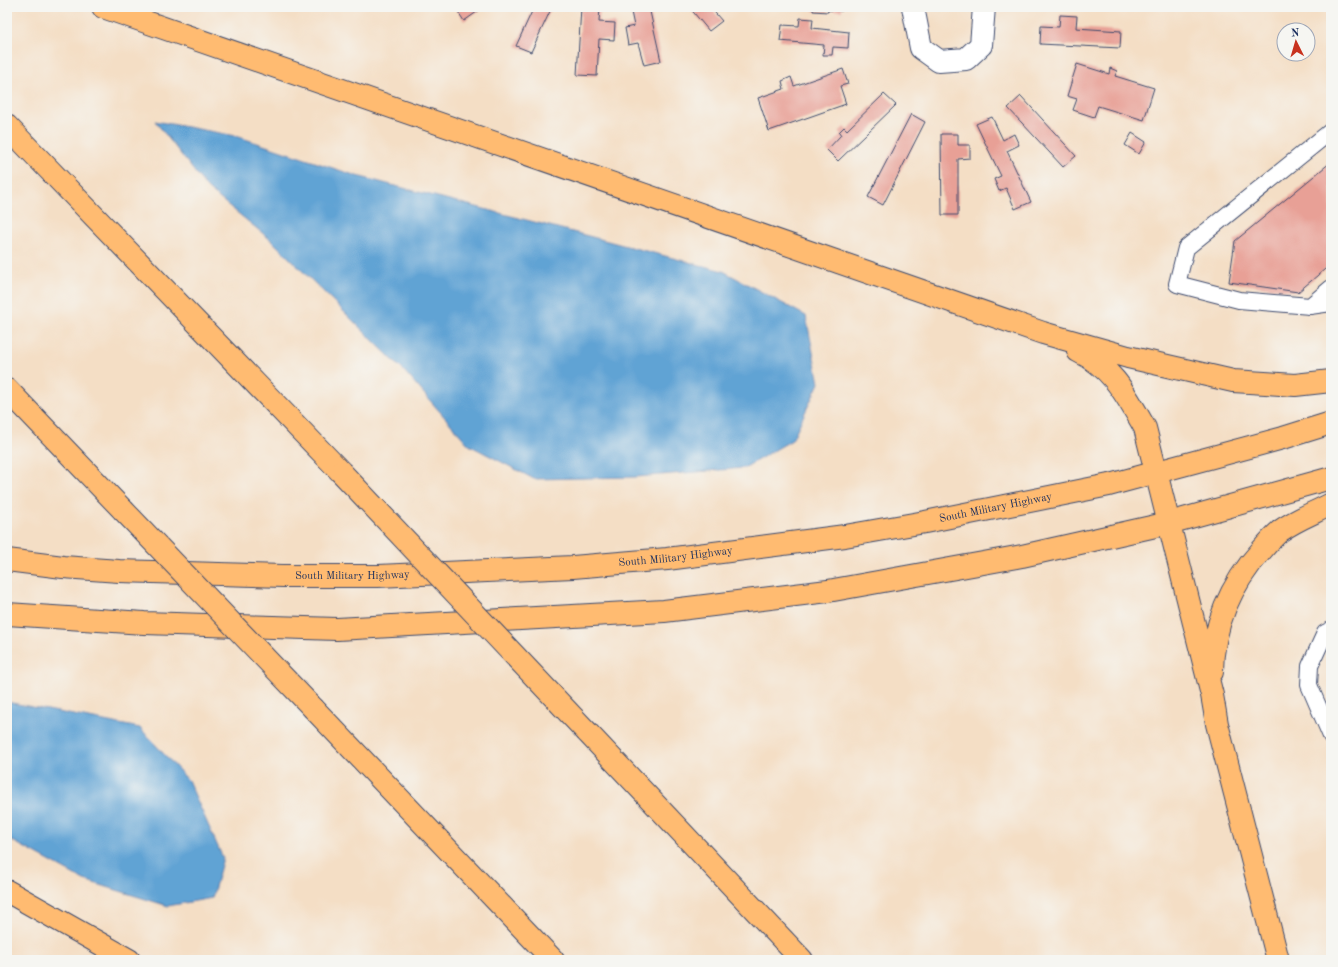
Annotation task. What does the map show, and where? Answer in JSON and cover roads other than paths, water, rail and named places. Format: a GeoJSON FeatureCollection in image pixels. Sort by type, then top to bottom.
{"type":"FeatureCollection","features":[{"type":"Feature","properties":{"kind":"main road"},"geometry":{"type":"LineString","coordinates":[[103,7],[1043,333],[1128,357],[1233,381],[1295,385],[1331,381]]}},
{"type":"Feature","properties":{"kind":"main road"},"geometry":{"type":"LineString","coordinates":[[7,126],[341,472],[802,960]]}},
{"type":"Feature","properties":{"kind":"main road"},"geometry":{"type":"LineString","coordinates":[[1043,333],[1090,357],[1104,367],[1125,392],[1145,428],[1212,695],[1219,731],[1278,960]]}},
{"type":"Feature","properties":{"kind":"main road"},"geometry":{"type":"LineString","coordinates":[[7,389],[553,960]]}},
{"type":"Feature","properties":{"kind":"main road","name":"South Military Highway"},"geometry":{"type":"LineString","coordinates":[[7,560],[63,567],[119,571],[283,576],[378,576],[573,567],[667,559],[845,536],[925,522],[1101,486],[1283,438],[1331,422]]}},
{"type":"Feature","properties":{"kind":"main road"},"geometry":{"type":"LineString","coordinates":[[7,614],[144,623],[337,628],[664,611],[828,591],[1022,556],[1169,523],[1331,478]]}},
{"type":"Feature","properties":{"kind":"main road"},"geometry":{"type":"LineString","coordinates":[[1212,695],[1212,656],[1220,619],[1236,583],[1248,565],[1280,531],[1331,504]]}},
{"type":"Feature","properties":{"kind":"main road"},"geometry":{"type":"LineString","coordinates":[[7,891],[129,960]]}},
{"type":"Feature","properties":{"kind":"street"},"geometry":{"type":"LineString","coordinates":[[913,7],[921,48],[939,61],[966,59],[981,45],[984,7]]}},
{"type":"Feature","properties":{"kind":"lane"},"geometry":{"type":"LineString","coordinates":[[1331,131],[1186,248],[1177,284],[1239,300],[1310,306],[1331,303]]}},
{"type":"Feature","properties":{"kind":"lane"},"geometry":{"type":"LineString","coordinates":[[1310,306],[1331,288]]}},
{"type":"Feature","properties":{"kind":"lane"},"geometry":{"type":"LineString","coordinates":[[1331,630],[1325,633],[1310,666],[1309,686],[1331,736]]}},
{"type":"Feature","properties":{"kind":"water"},"geometry":{"type":"Polygon","coordinates":[[[155,121],[236,136],[357,176],[723,271],[806,316],[819,383],[792,440],[744,468],[636,477],[534,479],[469,445],[405,372],[271,240],[208,189],[155,121]]]}},
{"type":"Feature","properties":{"kind":"water"},"geometry":{"type":"Polygon","coordinates":[[[7,702],[140,728],[188,780],[223,858],[212,898],[168,906],[84,880],[7,838],[7,702]]]}}]}
